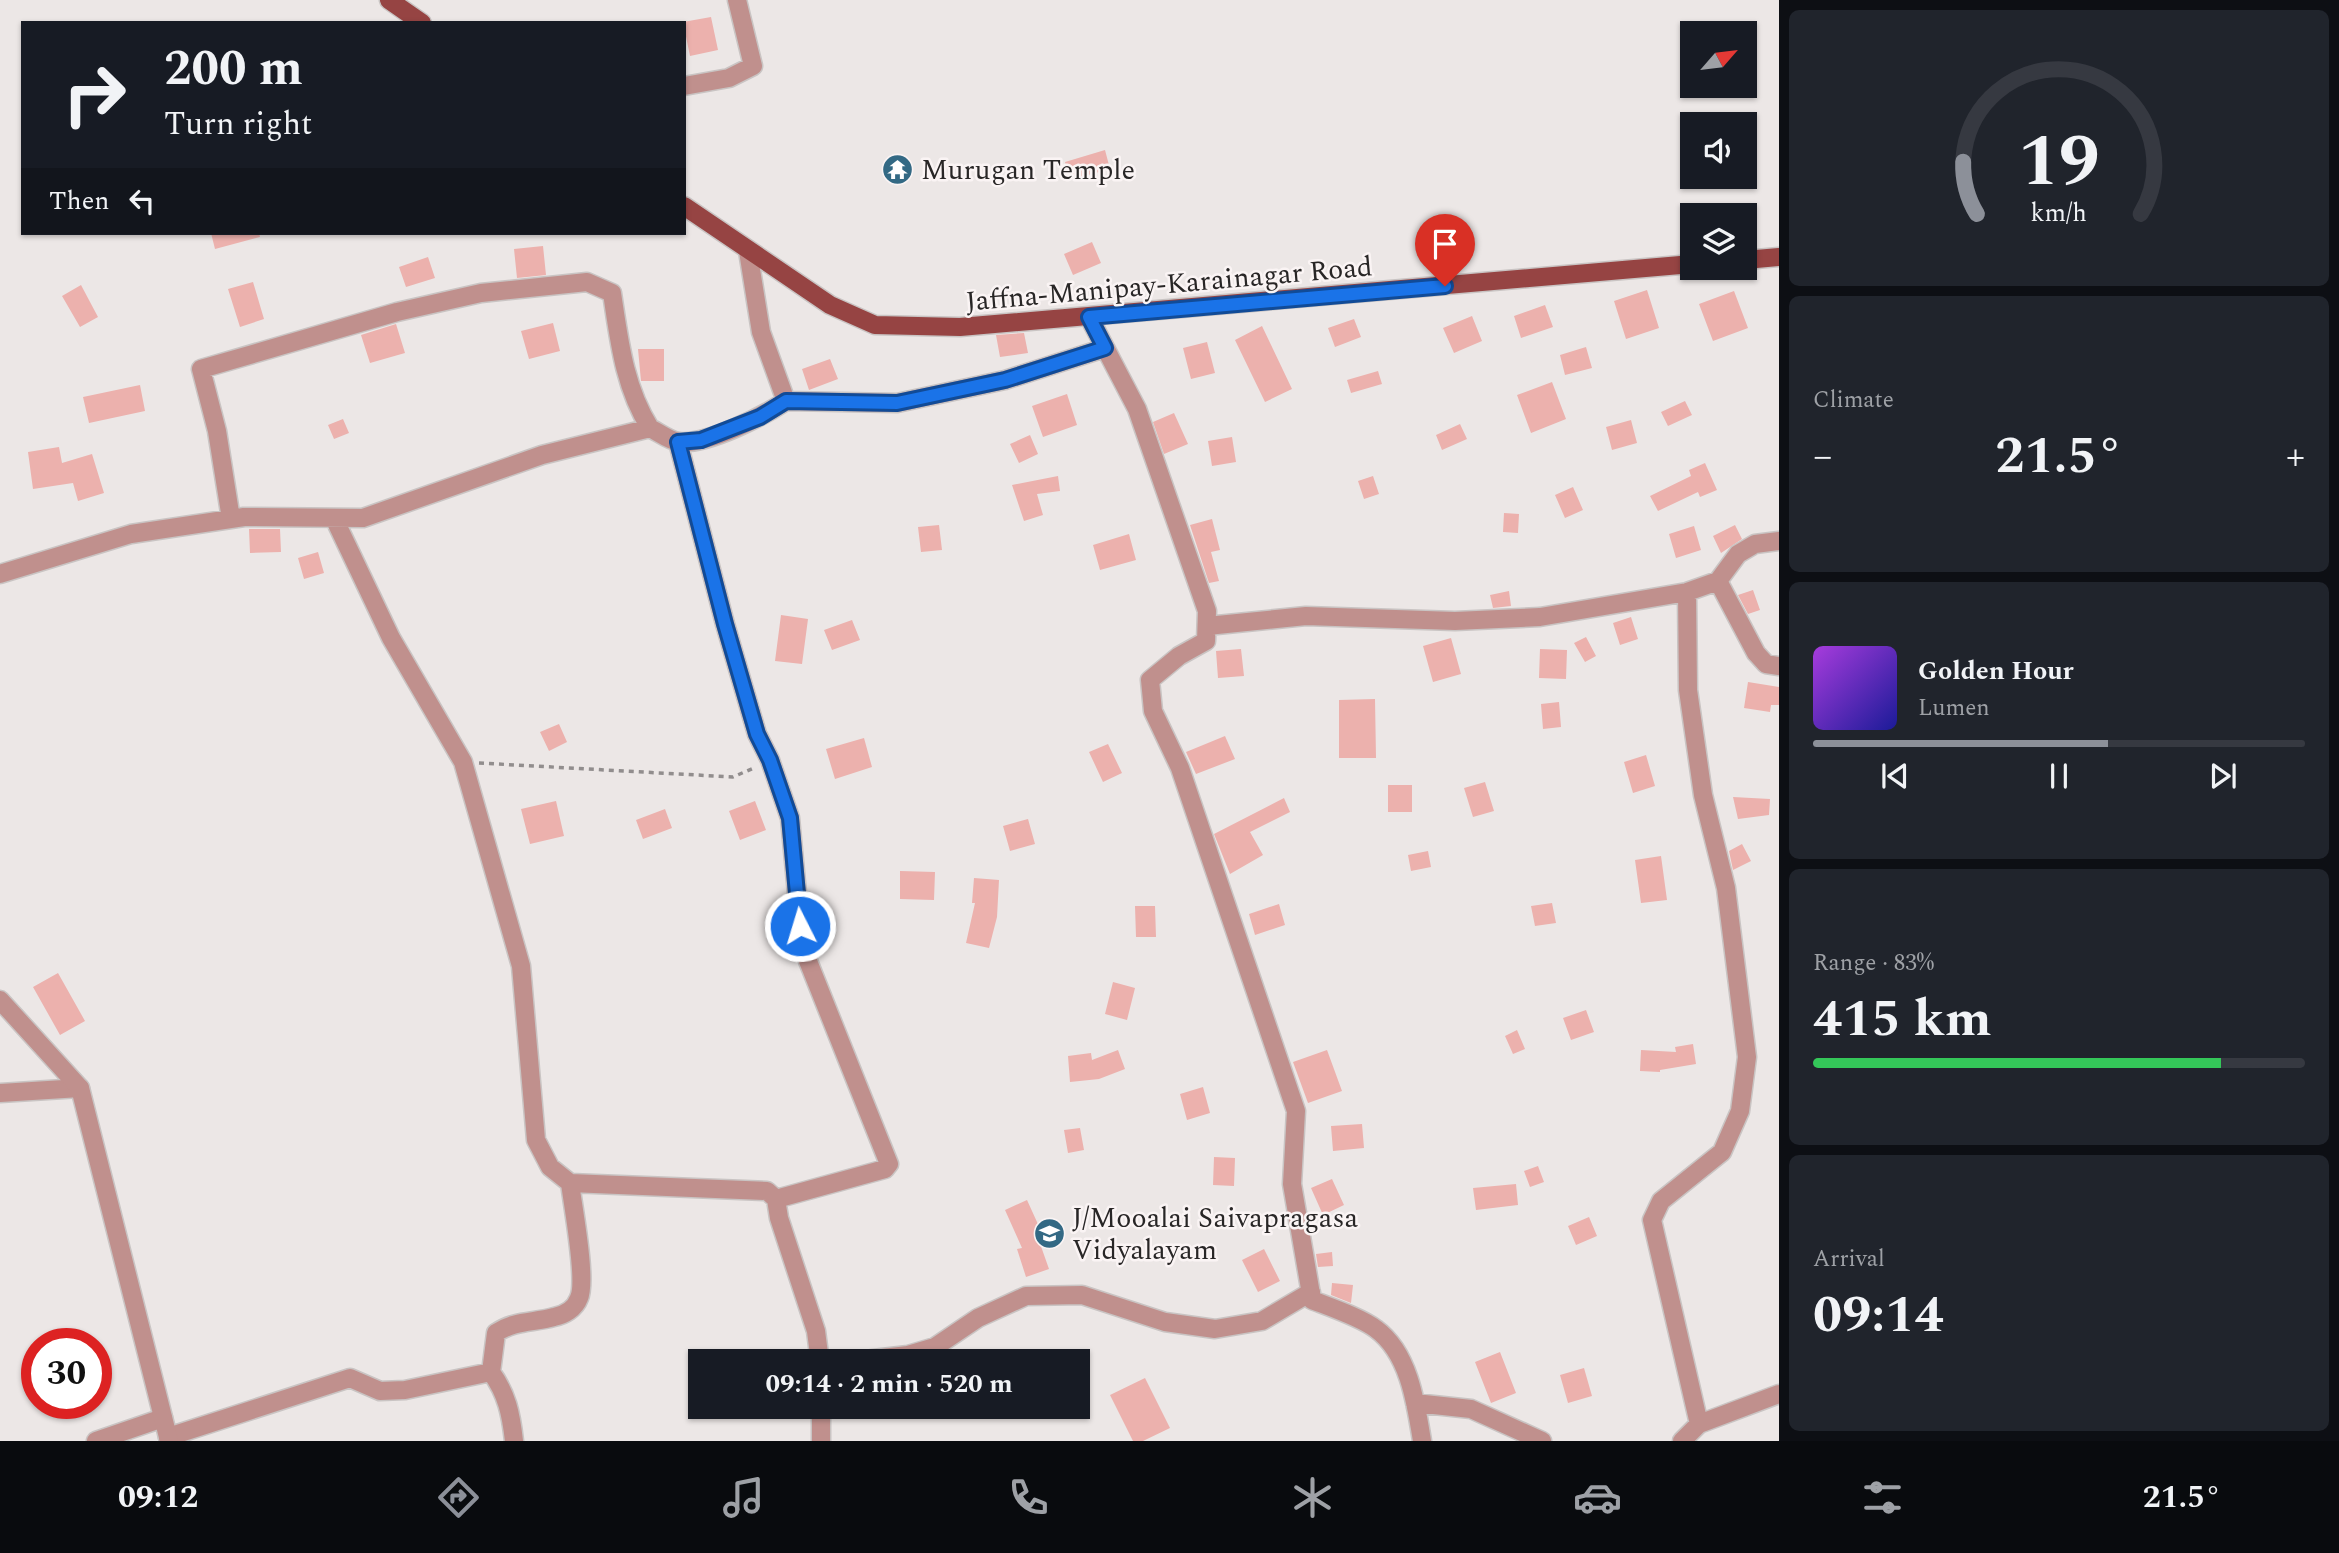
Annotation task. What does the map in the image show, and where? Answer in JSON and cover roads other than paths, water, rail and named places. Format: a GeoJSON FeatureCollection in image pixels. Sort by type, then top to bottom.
{"type":"FeatureCollection","features":[{"type":"Feature","properties":{"kind":"main road"},"geometry":{"type":"LineString","coordinates":[[389,0],[419,21]]}},
{"type":"Feature","properties":{"kind":"main road","name":"Jaffna-Manipay-Karainagar Road"},"geometry":{"type":"LineString","coordinates":[[686,207],[830,305],[875,325],[960,327],[1680,265]]}},
{"type":"Feature","properties":{"kind":"main road"},"geometry":{"type":"LineString","coordinates":[[1757,259],[1779,257]]}},
{"type":"Feature","properties":{"kind":"street"},"geometry":{"type":"LineString","coordinates":[[686,86],[729,78],[752,66],[737,0]]}},
{"type":"Feature","properties":{"kind":"street"},"geometry":{"type":"LineString","coordinates":[[748,251],[761,332],[786,401]]}},
{"type":"Feature","properties":{"kind":"street"},"geometry":{"type":"LineString","coordinates":[[230,519],[217,431],[201,369],[397,313],[481,293],[587,282],[612,293],[628,378],[640,412],[650,428],[678,442],[701,440],[760,417],[786,401],[897,403],[1005,380],[1105,348]]}},
{"type":"Feature","properties":{"kind":"street"},"geometry":{"type":"LineString","coordinates":[[1089,317],[1138,409],[1207,611],[1206,641],[1179,656],[1150,680],[1153,711],[1181,768],[1296,1111],[1292,1184],[1312,1300],[1375,1328],[1396,1349],[1415,1403],[1422,1441]]}},
{"type":"Feature","properties":{"kind":"street"},"geometry":{"type":"LineString","coordinates":[[0,574],[131,534],[244,517],[363,518],[542,455],[650,428]]}},
{"type":"Feature","properties":{"kind":"street"},"geometry":{"type":"LineString","coordinates":[[678,442],[725,624],[757,734],[770,760],[790,818],[800,926],[808,961],[888,1164],[885,1169],[776,1199]]}},
{"type":"Feature","properties":{"kind":"street"},"geometry":{"type":"LineString","coordinates":[[334,518],[391,638],[463,762],[521,966],[536,1140],[550,1167],[570,1183],[767,1191],[776,1199],[779,1219],[816,1331],[818,1349]]}},
{"type":"Feature","properties":{"kind":"street"},"geometry":{"type":"LineString","coordinates":[[1206,626],[1306,616],[1455,621],[1540,617],[1687,592],[1718,581],[1738,554],[1755,544],[1779,541]]}},
{"type":"Feature","properties":{"kind":"street"},"geometry":{"type":"LineString","coordinates":[[1718,581],[1756,653],[1766,664],[1779,666]]}},
{"type":"Feature","properties":{"kind":"street"},"geometry":{"type":"LineString","coordinates":[[1687,592],[1688,690],[1703,795],[1726,888],[1747,1057],[1740,1111],[1722,1152],[1661,1201],[1653,1220],[1699,1424]]}},
{"type":"Feature","properties":{"kind":"street"},"geometry":{"type":"LineString","coordinates":[[0,1000],[80,1088],[168,1439],[350,1378],[380,1391],[405,1390],[491,1373]]}},
{"type":"Feature","properties":{"kind":"street"},"geometry":{"type":"LineString","coordinates":[[0,1093],[80,1088]]}},
{"type":"Feature","properties":{"kind":"street"},"geometry":{"type":"LineString","coordinates":[[514,1441],[512,1420],[503,1389],[491,1373],[496,1333],[518,1322],[555,1317],[571,1310],[580,1297],[581,1278],[570,1183]]}},
{"type":"Feature","properties":{"kind":"street"},"geometry":{"type":"LineString","coordinates":[[928,1349],[978,1318],[1026,1296],[1082,1296],[1165,1322],[1215,1329],[1262,1321],[1311,1292]]}},
{"type":"Feature","properties":{"kind":"street"},"geometry":{"type":"LineString","coordinates":[[1682,1441],[1699,1424],[1779,1394]]}},
{"type":"Feature","properties":{"kind":"street"},"geometry":{"type":"LineString","coordinates":[[1415,1403],[1471,1409],[1542,1441]]}},
{"type":"Feature","properties":{"kind":"street"},"geometry":{"type":"LineString","coordinates":[[96,1441],[163,1418]]}},
{"type":"Feature","properties":{"kind":"street"},"geometry":{"type":"LineString","coordinates":[[821,1419],[821,1441]]}},
{"type":"Feature","properties":{"kind":"place","name":"Murugan Temple"},"geometry":{"type":"Point","coordinates":[898,169]}},
{"type":"Feature","properties":{"kind":"place","name":"J/Mooalai Saivapragasa Vidyalayam"},"geometry":{"type":"Point","coordinates":[1049,1233]}}]}
